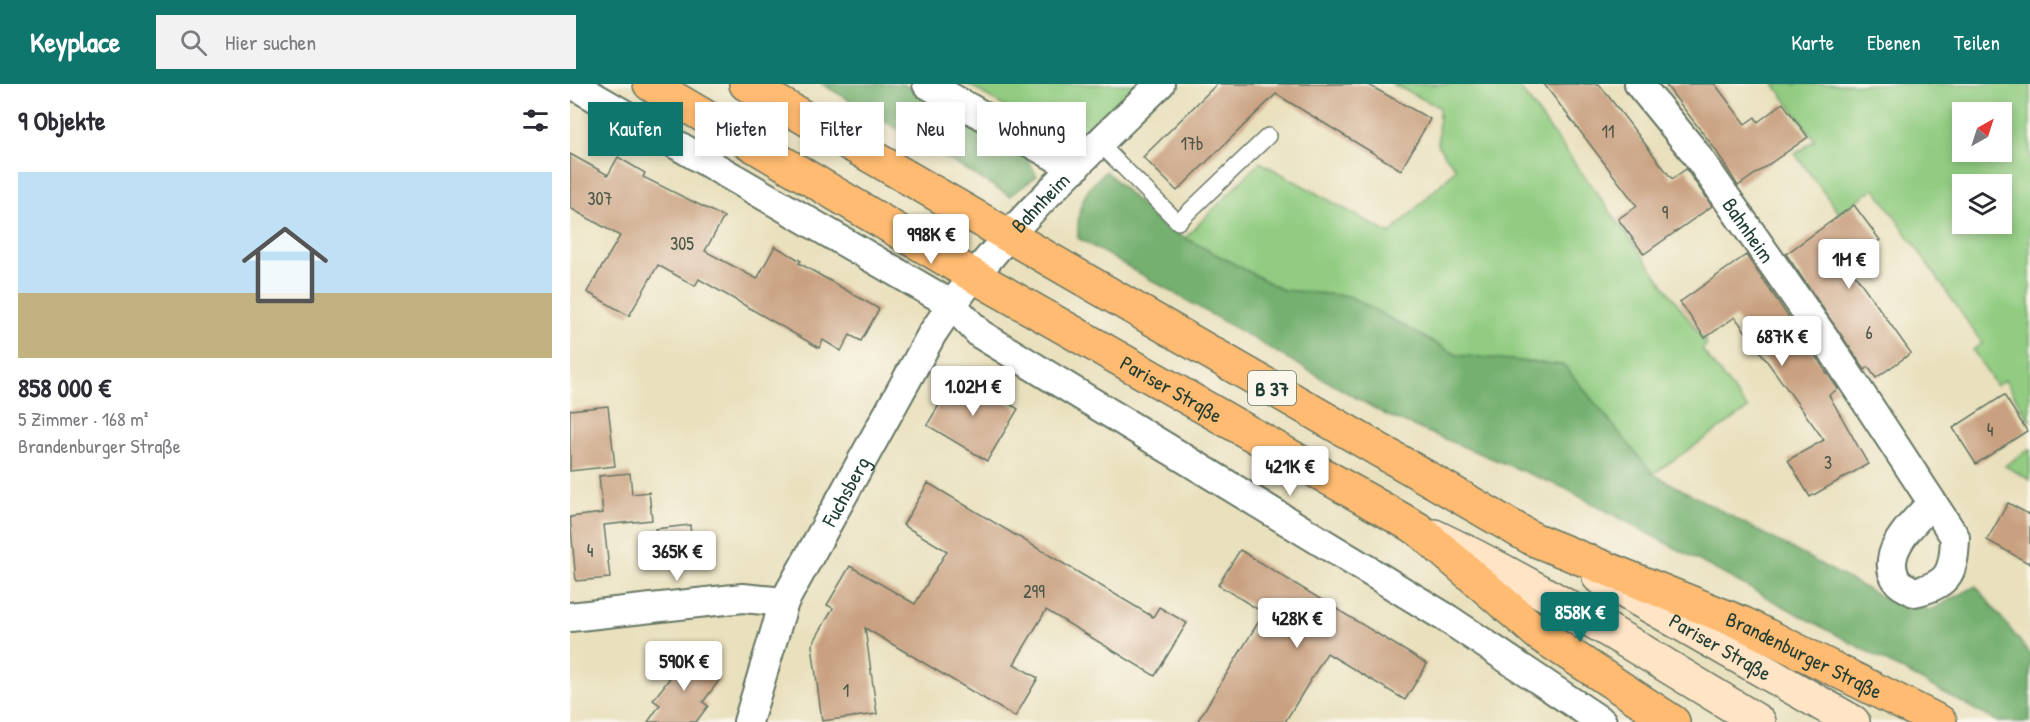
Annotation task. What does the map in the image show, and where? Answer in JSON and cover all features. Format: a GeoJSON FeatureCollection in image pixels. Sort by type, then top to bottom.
{"type":"FeatureCollection","features":[{"type":"Feature","properties":{"kind":"main road","name":"Pariser Straße"},"geometry":{"type":"LineString","coordinates":[[650,84],[974,276],[1418,529],[1486,561],[1589,619],[1759,722]]}},
{"type":"Feature","properties":{"kind":"main road","name":"Pariser Straße"},"geometry":{"type":"LineString","coordinates":[[746,84],[1852,722]]}},
{"type":"Feature","properties":{"kind":"main road","name":"B 37"},"geometry":{"type":"LineString","coordinates":[[1418,529],[1540,635],[1673,722]]}},
{"type":"Feature","properties":{"kind":"main road","name":"Brandenburger Straße"},"geometry":{"type":"LineString","coordinates":[[1533,539],[1744,624],[1940,722]]}},
{"type":"Feature","properties":{"kind":"street"},"geometry":{"type":"LineString","coordinates":[[572,84],[951,304],[980,334],[1448,619],[1602,722]]}},
{"type":"Feature","properties":{"kind":"street"},"geometry":{"type":"LineString","coordinates":[[927,84],[1075,168]]}},
{"type":"Feature","properties":{"kind":"street","name":"Bahnheim"},"geometry":{"type":"LineString","coordinates":[[974,276],[1099,143],[1160,84]]}},
{"type":"Feature","properties":{"kind":"street","name":"Bahnheim"},"geometry":{"type":"LineString","coordinates":[[1639,84],[1693,150],[1821,333],[1932,503]]}},
{"type":"Feature","properties":{"kind":"street","name":"Fuchsberg"},"geometry":{"type":"LineString","coordinates":[[748,722],[784,602],[932,334],[951,304],[974,276]]}},
{"type":"Feature","properties":{"kind":"street"},"geometry":{"type":"LineString","coordinates":[[570,617],[743,598],[784,602]]}},
{"type":"Feature","properties":{"kind":"lane"},"geometry":{"type":"LineString","coordinates":[[1099,143],[1179,222],[1268,136]]}},
{"type":"Feature","properties":{"kind":"green space"},"geometry":{"type":"Polygon","coordinates":[[[822,84],[903,84],[935,102],[896,102],[896,128],[884,121],[884,102],[852,102],[822,84]]]}},
{"type":"Feature","properties":{"kind":"green space"},"geometry":{"type":"Polygon","coordinates":[[[968,84],[1142,84],[1086,140],[1086,102],[997,102],[968,84]]]}},
{"type":"Feature","properties":{"kind":"green space"},"geometry":{"type":"Polygon","coordinates":[[[1392,84],[1517,84],[1707,344],[1702,350],[1748,409],[1653,474],[1564,366],[1457,355],[1349,296],[1283,290],[1185,238],[1260,162],[1390,234],[1456,169],[1438,146],[1439,107],[1392,84]]]}},
{"type":"Feature","properties":{"kind":"green space"},"geometry":{"type":"Polygon","coordinates":[[[1774,84],[2030,84],[2030,421],[2005,380],[1996,386],[1973,350],[1982,343],[1875,188],[1839,213],[1795,154],[1815,140],[1774,84]]]}},
{"type":"Feature","properties":{"kind":"green space"},"geometry":{"type":"Polygon","coordinates":[[[965,119],[977,126],[977,156],[1026,156],[1037,176],[1010,196],[943,156],[965,156],[965,119]]]}},
{"type":"Feature","properties":{"kind":"green space"},"geometry":{"type":"Polygon","coordinates":[[[1106,171],[1161,225],[1283,290],[1349,296],[1457,355],[1564,365],[1653,474],[1889,601],[1931,610],[1976,586],[2030,654],[2030,722],[1998,722],[1564,488],[1386,415],[1078,238],[1080,208],[1083,200],[1091,186],[1106,171]]]}},
{"type":"Feature","properties":{"kind":"green space"},"geometry":{"type":"Polygon","coordinates":[[[2030,449],[2030,480],[2005,466],[2030,449]]]}},
{"type":"Feature","properties":{"kind":"building"},"geometry":{"type":"Polygon","coordinates":[[[1217,84],[1367,84],[1430,119],[1401,170],[1276,94],[1177,191],[1143,157],[1217,84]]]}},
{"type":"Feature","properties":{"kind":"building"},"geometry":{"type":"Polygon","coordinates":[[[1544,84],[1599,84],[1672,179],[1686,169],[1712,206],[1644,254],[1618,219],[1637,206],[1544,84]]]}},
{"type":"Feature","properties":{"kind":"building"},"geometry":{"type":"Polygon","coordinates":[[[1665,84],[1715,84],[1745,124],[1755,117],[1758,122],[1783,103],[1808,137],[1738,186],[1715,149],[1665,84]]]}},
{"type":"Feature","properties":{"kind":"building"},"geometry":{"type":"Polygon","coordinates":[[[570,154],[608,175],[618,157],[645,173],[643,177],[724,217],[705,251],[757,279],[775,246],[801,261],[799,263],[879,309],[861,341],[850,335],[841,351],[823,340],[819,348],[699,279],[695,286],[658,265],[629,316],[587,292],[620,236],[570,208],[570,154]]]}},
{"type":"Feature","properties":{"kind":"building"},"geometry":{"type":"Polygon","coordinates":[[[1854,205],[1880,240],[1854,259],[1857,264],[1851,269],[1911,353],[1876,378],[1868,367],[1865,370],[1786,254],[1854,205]]]}},
{"type":"Feature","properties":{"kind":"building"},"geometry":{"type":"Polygon","coordinates":[[[1746,255],[1838,389],[1829,395],[1868,464],[1810,497],[1788,460],[1824,440],[1735,317],[1705,338],[1680,302],[1746,255]]]}},
{"type":"Feature","properties":{"kind":"building"},"geometry":{"type":"Polygon","coordinates":[[[958,373],[1018,409],[987,461],[927,425],[958,373]]]}},
{"type":"Feature","properties":{"kind":"building"},"geometry":{"type":"Polygon","coordinates":[[[2004,395],[2027,431],[1976,464],[1953,428],[2004,395]]]}},
{"type":"Feature","properties":{"kind":"building"},"geometry":{"type":"Polygon","coordinates":[[[608,406],[615,466],[570,471],[570,410],[608,406]]]}},
{"type":"Feature","properties":{"kind":"building"},"geometry":{"type":"Polygon","coordinates":[[[630,473],[632,494],[649,492],[652,520],[604,525],[610,578],[576,581],[570,517],[603,513],[599,476],[630,473]]]}},
{"type":"Feature","properties":{"kind":"building"},"geometry":{"type":"Polygon","coordinates":[[[928,483],[1153,617],[1159,607],[1187,623],[1155,676],[1046,610],[1014,664],[1038,678],[1015,717],[865,628],[877,714],[822,721],[812,645],[833,608],[827,605],[850,566],[915,604],[947,551],[903,525],[928,483]]]}},
{"type":"Feature","properties":{"kind":"building"},"geometry":{"type":"Polygon","coordinates":[[[2008,503],[2030,515],[2030,564],[1987,540],[2008,503]]]}},
{"type":"Feature","properties":{"kind":"building"},"geometry":{"type":"Polygon","coordinates":[[[690,525],[693,559],[659,563],[655,529],[690,525]]]}},
{"type":"Feature","properties":{"kind":"building"},"geometry":{"type":"Polygon","coordinates":[[[1240,550],[1427,664],[1405,700],[1327,653],[1285,722],[1197,722],[1264,613],[1218,585],[1240,550]]]}},
{"type":"Feature","properties":{"kind":"building"},"geometry":{"type":"Polygon","coordinates":[[[681,651],[720,679],[703,702],[708,706],[696,722],[648,722],[660,705],[653,700],[670,678],[664,674],[681,651]]]}}]}
